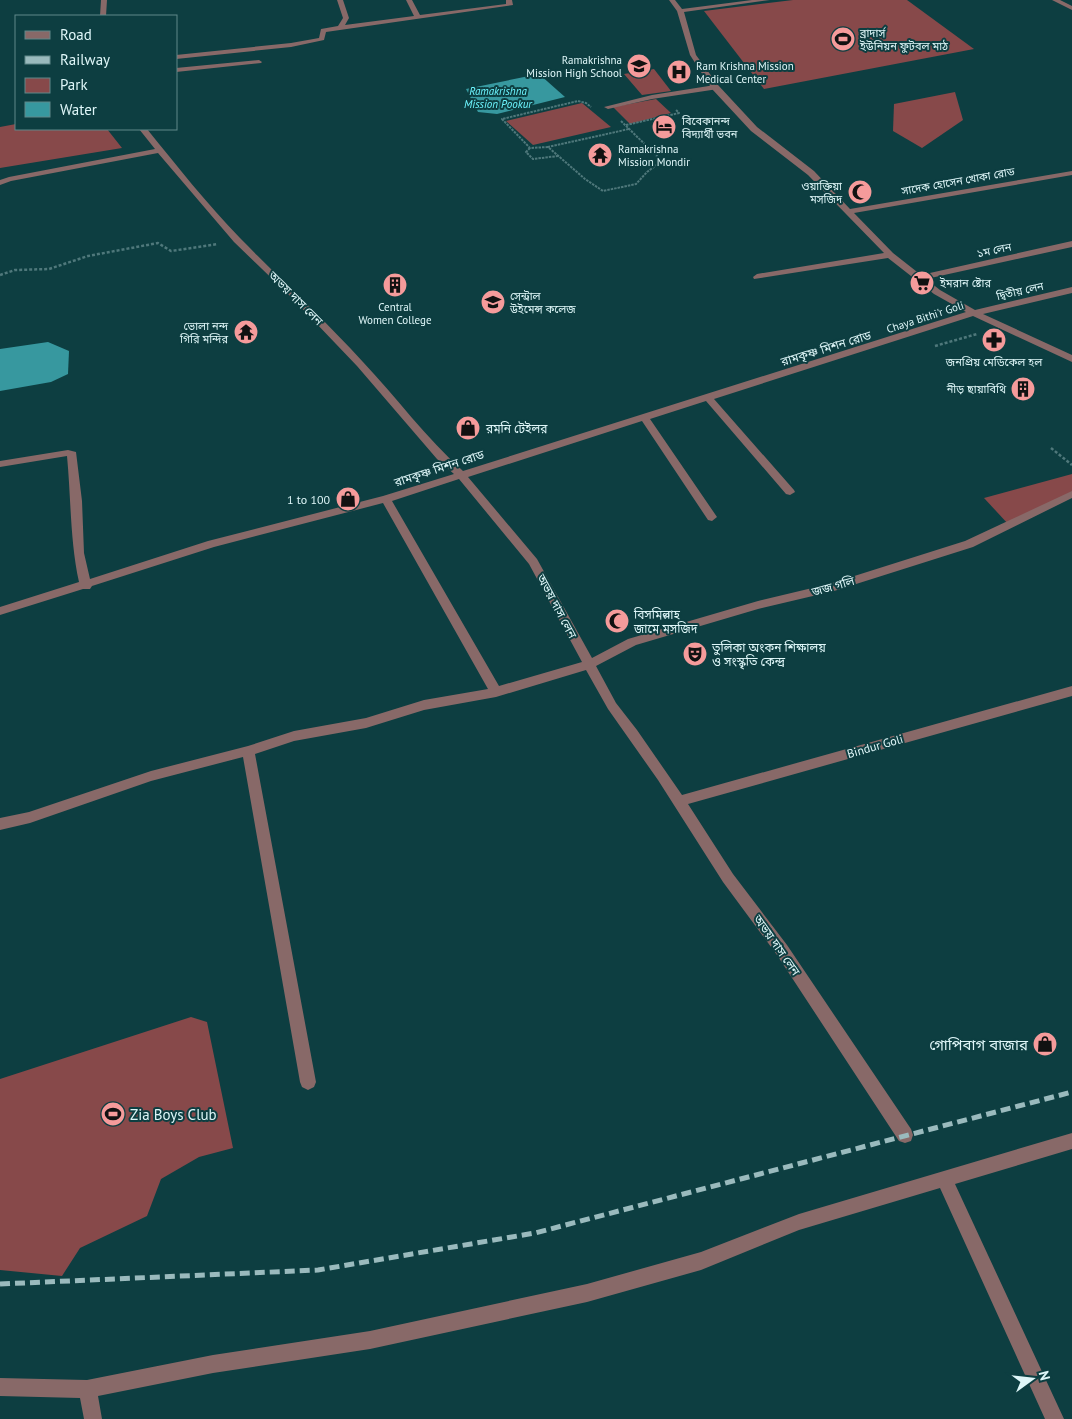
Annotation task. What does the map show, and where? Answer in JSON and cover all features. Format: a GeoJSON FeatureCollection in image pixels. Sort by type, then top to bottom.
{"type":"FeatureCollection","features":[{"type":"Feature","properties":{"kind":"street"},"geometry":{"type":"LineString","coordinates":[[104,0],[104,15]]}},
{"type":"Feature","properties":{"kind":"street"},"geometry":{"type":"LineString","coordinates":[[340,0],[346,18],[340,28]]}},
{"type":"Feature","properties":{"kind":"street"},"geometry":{"type":"LineString","coordinates":[[409,0],[418,18]]}},
{"type":"Feature","properties":{"kind":"street"},"geometry":{"type":"LineString","coordinates":[[178,57],[322,40],[323,30],[510,5],[508,0]]}},
{"type":"Feature","properties":{"kind":"street"},"geometry":{"type":"LineString","coordinates":[[672,0],[680,11],[693,55],[715,87],[754,129],[810,173],[890,255],[937,292],[974,313],[1072,359]]}},
{"type":"Feature","properties":{"kind":"street"},"geometry":{"type":"LineString","coordinates":[[680,11],[767,0]]}},
{"type":"Feature","properties":{"kind":"street"},"geometry":{"type":"LineString","coordinates":[[1055,0],[1072,8]]}},
{"type":"Feature","properties":{"kind":"street"},"geometry":{"type":"LineString","coordinates":[[178,70],[259,62]]}},
{"type":"Feature","properties":{"kind":"street"},"geometry":{"type":"LineString","coordinates":[[608,107],[652,97],[715,87]]}},
{"type":"Feature","properties":{"kind":"street","name":"অভয় দাস লেন"},"geometry":{"type":"LineString","coordinates":[[144,130],[237,240],[296,297],[360,364],[441,457],[461,475],[533,562],[612,706],[638,740],[728,878],[782,950],[904,1136]]}},
{"type":"Feature","properties":{"kind":"street"},"geometry":{"type":"LineString","coordinates":[[0,183],[9,178],[160,150]]}},
{"type":"Feature","properties":{"kind":"street","name":"সাদেক হোসেন খোকা রোড"},"geometry":{"type":"LineString","coordinates":[[847,212],[1072,173]]}},
{"type":"Feature","properties":{"kind":"street","name":"১ম লেন"},"geometry":{"type":"LineString","coordinates":[[920,278],[1072,244]]}},
{"type":"Feature","properties":{"kind":"street"},"geometry":{"type":"LineString","coordinates":[[757,277],[890,255]]}},
{"type":"Feature","properties":{"kind":"street","name":"দ্বিতীয় লেন"},"geometry":{"type":"LineString","coordinates":[[974,313],[1072,290]]}},
{"type":"Feature","properties":{"kind":"street","name":"Chaya Bithi'r Goli"},"geometry":{"type":"LineString","coordinates":[[884,343],[974,313]]}},
{"type":"Feature","properties":{"kind":"street","name":"রামকৃষ্ণ মিশন রোড"},"geometry":{"type":"LineString","coordinates":[[0,611],[86,586],[212,544],[386,498],[884,343]]}},
{"type":"Feature","properties":{"kind":"street"},"geometry":{"type":"LineString","coordinates":[[708,398],[790,492]]}},
{"type":"Feature","properties":{"kind":"street"},"geometry":{"type":"LineString","coordinates":[[644,418],[712,517]]}},
{"type":"Feature","properties":{"kind":"street"},"geometry":{"type":"LineString","coordinates":[[0,464],[68,453],[72,454],[77,500],[78,553],[86,586]]}},
{"type":"Feature","properties":{"kind":"street","name":"জজ গলি"},"geometry":{"type":"LineString","coordinates":[[0,824],[30,817],[151,776],[248,751],[294,736],[366,723],[424,705],[496,692],[589,665],[632,642],[758,605],[830,588],[969,544],[1072,494]]}},
{"type":"Feature","properties":{"kind":"street"},"geometry":{"type":"LineString","coordinates":[[386,498],[496,692]]}},
{"type":"Feature","properties":{"kind":"street","name":"Bindur Goli"},"geometry":{"type":"LineString","coordinates":[[678,801],[1072,691]]}},
{"type":"Feature","properties":{"kind":"street"},"geometry":{"type":"LineString","coordinates":[[248,751],[308,1082]]}},
{"type":"Feature","properties":{"kind":"street"},"geometry":{"type":"LineString","coordinates":[[0,1387],[87,1389],[213,1364],[370,1340],[587,1293],[701,1261],[799,1222],[1072,1141]]}},
{"type":"Feature","properties":{"kind":"street"},"geometry":{"type":"LineString","coordinates":[[944,1178],[1055,1419]]}},
{"type":"Feature","properties":{"kind":"street"},"geometry":{"type":"LineString","coordinates":[[87,1389],[93,1419]]}},
{"type":"Feature","properties":{"kind":"path"},"geometry":{"type":"LineString","coordinates":[[530,148],[502,119],[578,101],[586,102],[594,110]]}},
{"type":"Feature","properties":{"kind":"path"},"geometry":{"type":"LineString","coordinates":[[548,146],[585,179],[603,191],[636,184],[646,172],[662,161],[608,107]]}},
{"type":"Feature","properties":{"kind":"path"},"geometry":{"type":"LineString","coordinates":[[613,126],[620,131]]}},
{"type":"Feature","properties":{"kind":"path"},"geometry":{"type":"LineString","coordinates":[[558,156],[533,159],[526,152],[530,148],[629,129]]}},
{"type":"Feature","properties":{"kind":"path"},"geometry":{"type":"LineString","coordinates":[[0,275],[15,270],[49,269],[88,256],[158,243],[172,251],[237,240]]}},
{"type":"Feature","properties":{"kind":"path"},"geometry":{"type":"LineString","coordinates":[[1051,448],[1072,465]]}},
{"type":"Feature","properties":{"kind":"green space","name":"ব্রাদার্স ইউনিয়ন ফুটবল মাঠ"},"geometry":{"type":"Polygon","coordinates":[[[793,0],[907,0],[974,49],[764,89],[704,11],[793,0]]]}},
{"type":"Feature","properties":{"kind":"green space"},"geometry":{"type":"Polygon","coordinates":[[[654,69],[671,91],[642,95],[624,74],[654,69]]]}},
{"type":"Feature","properties":{"kind":"green space"},"geometry":{"type":"Polygon","coordinates":[[[955,92],[963,120],[922,148],[893,131],[894,104],[955,92]]]}},
{"type":"Feature","properties":{"kind":"green space"},"geometry":{"type":"Polygon","coordinates":[[[656,99],[671,113],[630,124],[613,107],[656,99]]]}},
{"type":"Feature","properties":{"kind":"green space"},"geometry":{"type":"Polygon","coordinates":[[[582,103],[611,127],[533,145],[506,121],[582,103]]]}},
{"type":"Feature","properties":{"kind":"green space"},"geometry":{"type":"Polygon","coordinates":[[[15,124],[15,130],[108,130],[122,148],[0,168],[0,127],[15,124]]]}},
{"type":"Feature","properties":{"kind":"green space"},"geometry":{"type":"Polygon","coordinates":[[[1072,474],[1072,494],[1009,525],[984,498],[1072,474]]]}},
{"type":"Feature","properties":{"kind":"green space","name":"Zia Boys Club"},"geometry":{"type":"Polygon","coordinates":[[[191,1017],[207,1022],[233,1148],[199,1157],[161,1179],[147,1216],[80,1248],[62,1276],[0,1270],[0,1079],[191,1017]]]}},
{"type":"Feature","properties":{"kind":"water","name":"Ramakrishna Mission Pookur"},"geometry":{"type":"Polygon","coordinates":[[[539,74],[565,97],[497,114],[478,112],[466,89],[539,74]]]}},
{"type":"Feature","properties":{"kind":"water"},"geometry":{"type":"Polygon","coordinates":[[[48,342],[69,351],[68,374],[51,382],[0,391],[0,349],[48,342]]]}},
{"type":"Feature","properties":{"kind":"railway"},"geometry":{"type":"LineString","coordinates":[[0,1284],[318,1270],[535,1233],[1072,1092]]}},
{"type":"Feature","properties":{"kind":"place","name":"ব্রাদার্স ইউনিয়ন ফুটবল মাঠ"},"geometry":{"type":"Point","coordinates":[843,39]}},
{"type":"Feature","properties":{"kind":"place","name":"Ramakrishna Mission High School"},"geometry":{"type":"Point","coordinates":[639,66]}},
{"type":"Feature","properties":{"kind":"place","name":"Ram Krishna Mission Medical Center"},"geometry":{"type":"Point","coordinates":[679,72]}},
{"type":"Feature","properties":{"kind":"place","name":"বিবেকানন্দ বিদ্যার্থী ভবন"},"geometry":{"type":"Point","coordinates":[664,127]}},
{"type":"Feature","properties":{"kind":"place","name":"Ramakrishna Mission Mondir"},"geometry":{"type":"Point","coordinates":[600,155]}},
{"type":"Feature","properties":{"kind":"place","name":"ওয়াক্তিয়া মসজিদ"},"geometry":{"type":"Point","coordinates":[860,192]}},
{"type":"Feature","properties":{"kind":"place","name":"ইমরান ষ্টোর"},"geometry":{"type":"Point","coordinates":[922,283]}},
{"type":"Feature","properties":{"kind":"place","name":"Central Women College"},"geometry":{"type":"Point","coordinates":[395,285]}},
{"type":"Feature","properties":{"kind":"place","name":"সেন্ট্রাল উইমেন্স কলেজ"},"geometry":{"type":"Point","coordinates":[493,302]}},
{"type":"Feature","properties":{"kind":"place","name":"ভোলা নন্দ গিরি মন্দির"},"geometry":{"type":"Point","coordinates":[246,332]}},
{"type":"Feature","properties":{"kind":"place","name":"জনপ্রিয় মেডিকেল হল"},"geometry":{"type":"Point","coordinates":[994,340]}},
{"type":"Feature","properties":{"kind":"place","name":"নীড় ছায়াবিথি"},"geometry":{"type":"Point","coordinates":[1023,389]}},
{"type":"Feature","properties":{"kind":"place","name":"রমনি টেইলর"},"geometry":{"type":"Point","coordinates":[468,428]}},
{"type":"Feature","properties":{"kind":"place","name":"1 to 100"},"geometry":{"type":"Point","coordinates":[348,499]}},
{"type":"Feature","properties":{"kind":"place","name":"বিসমিল্লাহ জামে মসজিদ"},"geometry":{"type":"Point","coordinates":[617,621]}},
{"type":"Feature","properties":{"kind":"place","name":"তুলিকা অংকন শিক্ষালয় ও সংস্কৃতি কেন্দ্র"},"geometry":{"type":"Point","coordinates":[695,654]}},
{"type":"Feature","properties":{"kind":"place","name":"গোপিবাগ বাজার"},"geometry":{"type":"Point","coordinates":[1045,1044]}},
{"type":"Feature","properties":{"kind":"place","name":"Zia Boys Club"},"geometry":{"type":"Point","coordinates":[113,1114]}}]}
